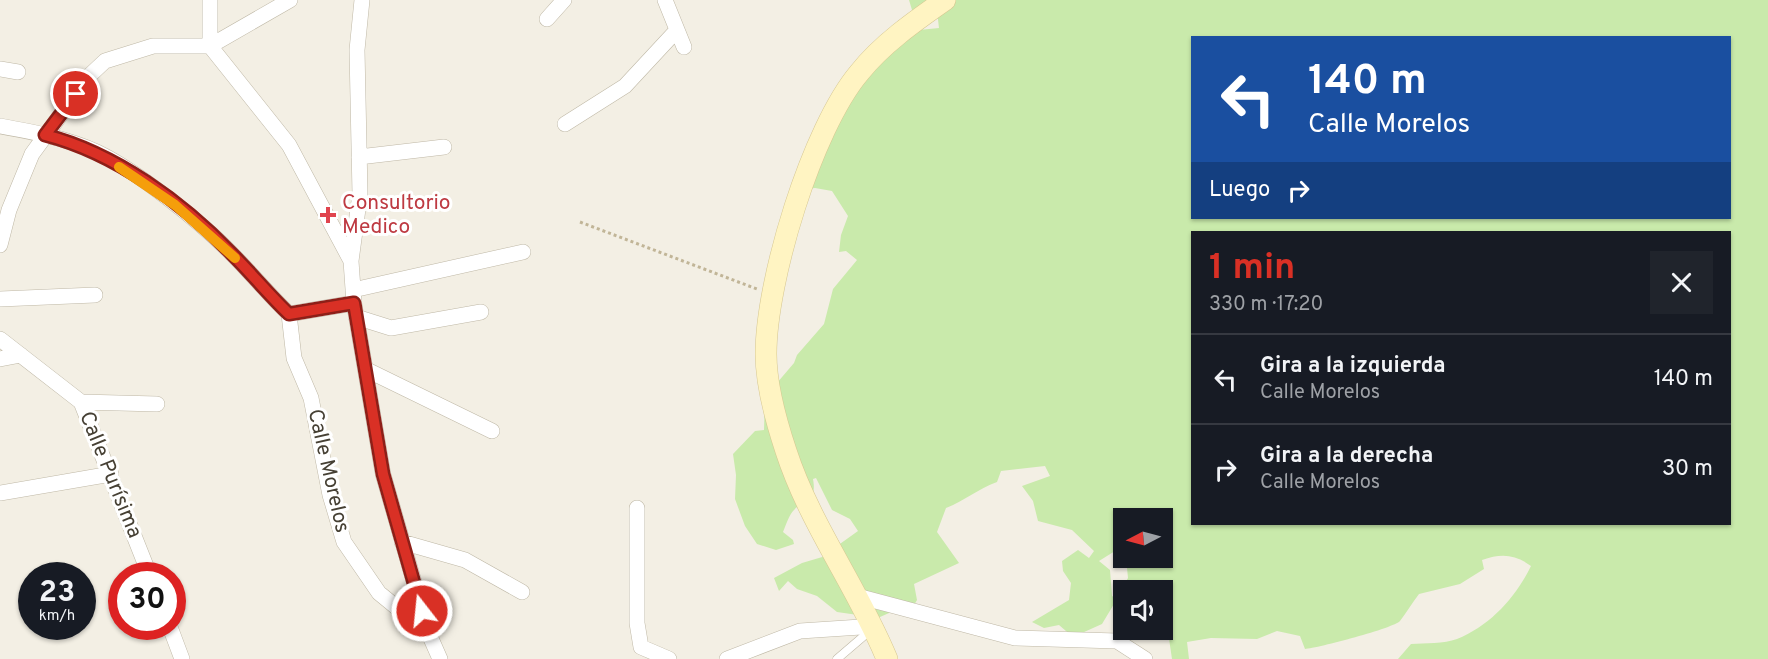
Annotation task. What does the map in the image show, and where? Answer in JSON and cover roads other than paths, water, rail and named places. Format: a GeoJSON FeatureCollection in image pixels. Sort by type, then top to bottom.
{"type":"FeatureCollection","features":[{"type":"Feature","properties":{"kind":"main road"},"geometry":{"type":"LineString","coordinates":[[887,659],[873,625],[823,534],[786,450],[769,386],[766,354],[773,296],[784,245],[821,132],[859,72],[908,26],[945,0]]}},
{"type":"Feature","properties":{"kind":"street"},"geometry":{"type":"LineString","coordinates":[[210,0],[210,46],[289,145],[351,261]]}},
{"type":"Feature","properties":{"kind":"street"},"geometry":{"type":"LineString","coordinates":[[0,245],[4,208],[32,154],[89,76],[105,61],[153,46],[210,46],[290,0]]}},
{"type":"Feature","properties":{"kind":"street"},"geometry":{"type":"LineString","coordinates":[[362,0],[357,50],[360,194],[351,261],[354,303],[383,474],[429,634],[440,659]]}},
{"type":"Feature","properties":{"kind":"street"},"geometry":{"type":"LineString","coordinates":[[547,19],[564,0]]}},
{"type":"Feature","properties":{"kind":"street"},"geometry":{"type":"LineString","coordinates":[[665,0],[684,47]]}},
{"type":"Feature","properties":{"kind":"street"},"geometry":{"type":"LineString","coordinates":[[565,124],[625,86],[677,30]]}},
{"type":"Feature","properties":{"kind":"street"},"geometry":{"type":"LineString","coordinates":[[0,69],[18,72]]}},
{"type":"Feature","properties":{"kind":"street"},"geometry":{"type":"LineString","coordinates":[[0,126],[45,135],[99,153],[158,192],[231,253],[265,292],[289,314],[354,303],[522,252]]}},
{"type":"Feature","properties":{"kind":"street"},"geometry":{"type":"LineString","coordinates":[[359,157],[444,147]]}},
{"type":"Feature","properties":{"kind":"street"},"geometry":{"type":"LineString","coordinates":[[0,299],[95,295]]}},
{"type":"Feature","properties":{"kind":"street"},"geometry":{"type":"LineString","coordinates":[[354,303],[391,328],[481,312]]}},
{"type":"Feature","properties":{"kind":"street","name":"Calle Morelos"},"geometry":{"type":"LineString","coordinates":[[289,314],[294,358],[310,398],[330,495],[344,542],[379,593],[429,634]]}},
{"type":"Feature","properties":{"kind":"street","name":"Calle Purísima"},"geometry":{"type":"LineString","coordinates":[[0,339],[81,402],[145,562]]}},
{"type":"Feature","properties":{"kind":"street"},"geometry":{"type":"LineString","coordinates":[[0,359],[21,355]]}},
{"type":"Feature","properties":{"kind":"street"},"geometry":{"type":"LineString","coordinates":[[365,369],[492,431]]}},
{"type":"Feature","properties":{"kind":"street"},"geometry":{"type":"LineString","coordinates":[[81,402],[157,404]]}},
{"type":"Feature","properties":{"kind":"street"},"geometry":{"type":"LineString","coordinates":[[0,493],[111,474]]}},
{"type":"Feature","properties":{"kind":"street"},"geometry":{"type":"LineString","coordinates":[[637,508],[637,623],[641,647],[669,659]]}},
{"type":"Feature","properties":{"kind":"street"},"geometry":{"type":"LineString","coordinates":[[402,542],[465,560],[522,592]]}},
{"type":"Feature","properties":{"kind":"street"},"geometry":{"type":"LineString","coordinates":[[857,596],[1015,638],[1118,641],[1145,659]]}},
{"type":"Feature","properties":{"kind":"street"},"geometry":{"type":"LineString","coordinates":[[727,659],[800,631],[873,625]]}},
{"type":"Feature","properties":{"kind":"street"},"geometry":{"type":"LineString","coordinates":[[175,640],[182,659]]}},
{"type":"Feature","properties":{"kind":"lane"},"geometry":{"type":"LineString","coordinates":[[837,659],[873,625]]}},
{"type":"Feature","properties":{"kind":"place","name":"Consultorio Medico"},"geometry":{"type":"Point","coordinates":[328,215]}}]}
